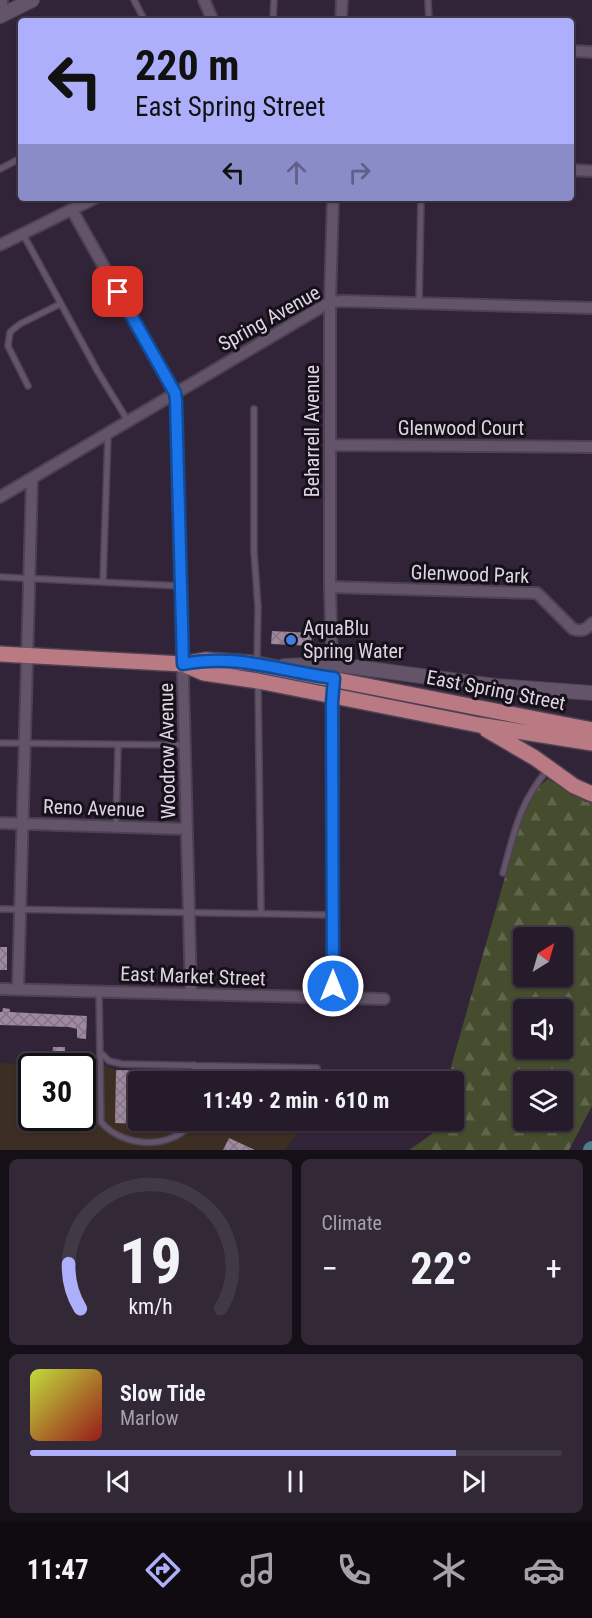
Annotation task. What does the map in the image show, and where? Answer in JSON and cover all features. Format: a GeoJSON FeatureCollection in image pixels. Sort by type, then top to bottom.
{"type":"FeatureCollection","features":[{"type":"Feature","properties":{"kind":"main road","name":"East Spring Street"},"geometry":{"type":"LineString","coordinates":[[0,654],[183,664],[206,660],[333,671],[592,730]]}},
{"type":"Feature","properties":{"kind":"main road"},"geometry":{"type":"LineString","coordinates":[[183,664],[204,673],[258,681],[479,725],[592,743]]}},
{"type":"Feature","properties":{"kind":"main road"},"geometry":{"type":"LineString","coordinates":[[479,725],[511,743],[574,786],[592,794]]}},
{"type":"Feature","properties":{"kind":"street"},"geometry":{"type":"LineString","coordinates":[[1,16],[2,0]]}},
{"type":"Feature","properties":{"kind":"street"},"geometry":{"type":"LineString","coordinates":[[1,16],[32,0]]}},
{"type":"Feature","properties":{"kind":"street"},"geometry":{"type":"LineString","coordinates":[[204,0],[212,18]]}},
{"type":"Feature","properties":{"kind":"street"},"geometry":{"type":"LineString","coordinates":[[341,18],[342,0]]}},
{"type":"Feature","properties":{"kind":"street"},"geometry":{"type":"LineString","coordinates":[[574,51],[592,52]]}},
{"type":"Feature","properties":{"kind":"street"},"geometry":{"type":"LineString","coordinates":[[574,170],[592,171]]}},
{"type":"Feature","properties":{"kind":"street"},"geometry":{"type":"LineString","coordinates":[[0,245],[89,201]]}},
{"type":"Feature","properties":{"kind":"street","name":"Beharrell Avenue"},"geometry":{"type":"LineString","coordinates":[[333,201],[330,302],[330,587],[333,671],[333,998]]}},
{"type":"Feature","properties":{"kind":"street","name":"Woodrow Avenue"},"geometry":{"type":"LineString","coordinates":[[72,210],[175,393],[191,994]]}},
{"type":"Feature","properties":{"kind":"street","name":"Spring Avenue"},"geometry":{"type":"LineString","coordinates":[[0,496],[330,302],[592,308]]}},
{"type":"Feature","properties":{"kind":"street","name":"Glenwood Court"},"geometry":{"type":"LineString","coordinates":[[330,445],[592,447]]}},
{"type":"Feature","properties":{"kind":"street"},"geometry":{"type":"LineString","coordinates":[[18,989],[32,479]]}},
{"type":"Feature","properties":{"kind":"street","name":"Glenwood Park"},"geometry":{"type":"LineString","coordinates":[[330,587],[537,593],[573,629],[584,630],[592,623]]}},
{"type":"Feature","properties":{"kind":"street"},"geometry":{"type":"LineString","coordinates":[[333,671],[592,693]]}},
{"type":"Feature","properties":{"kind":"street","name":"Reno Avenue"},"geometry":{"type":"LineString","coordinates":[[0,823],[187,829]]}},
{"type":"Feature","properties":{"kind":"street","name":"East Market Street"},"geometry":{"type":"LineString","coordinates":[[0,989],[384,999]]}},
{"type":"Feature","properties":{"kind":"lane"},"geometry":{"type":"LineString","coordinates":[[134,0],[143,18]]}},
{"type":"Feature","properties":{"kind":"lane"},"geometry":{"type":"LineString","coordinates":[[273,18],[274,0]]}},
{"type":"Feature","properties":{"kind":"lane"},"geometry":{"type":"LineString","coordinates":[[428,0],[429,18]]}},
{"type":"Feature","properties":{"kind":"lane"},"geometry":{"type":"LineString","coordinates":[[0,169],[18,160]]}},
{"type":"Feature","properties":{"kind":"lane"},"geometry":{"type":"LineString","coordinates":[[419,304],[421,201]]}},
{"type":"Feature","properties":{"kind":"lane"},"geometry":{"type":"LineString","coordinates":[[23,234],[60,304],[128,421]]}},
{"type":"Feature","properties":{"kind":"lane"},"geometry":{"type":"LineString","coordinates":[[28,386],[8,346],[10,332],[20,324],[60,304]]}},
{"type":"Feature","properties":{"kind":"lane"},"geometry":{"type":"LineString","coordinates":[[254,409],[254,552],[264,665]]}},
{"type":"Feature","properties":{"kind":"lane"},"geometry":{"type":"LineString","coordinates":[[103,582],[108,433]]}},
{"type":"Feature","properties":{"kind":"lane"},"geometry":{"type":"LineString","coordinates":[[0,577],[181,586]]}},
{"type":"Feature","properties":{"kind":"lane"},"geometry":{"type":"LineString","coordinates":[[258,681],[261,914]]}},
{"type":"Feature","properties":{"kind":"lane"},"geometry":{"type":"LineString","coordinates":[[0,743],[185,745]]}},
{"type":"Feature","properties":{"kind":"lane"},"geometry":{"type":"LineString","coordinates":[[116,827],[118,745]]}},
{"type":"Feature","properties":{"kind":"lane"},"geometry":{"type":"LineString","coordinates":[[503,873],[519,814],[530,791],[549,768]]}},
{"type":"Feature","properties":{"kind":"lane"},"geometry":{"type":"LineString","coordinates":[[0,909],[332,915]]}},
{"type":"Feature","properties":{"kind":"lane"},"geometry":{"type":"LineString","coordinates":[[99,991],[100,1122],[121,1138],[134,1143],[159,1143],[185,1131]]}},
{"type":"Feature","properties":{"kind":"lane"},"geometry":{"type":"LineString","coordinates":[[99,1051],[103,1058],[114,1063],[317,1068]]}},
{"type":"Feature","properties":{"kind":"lane"},"geometry":{"type":"LineString","coordinates":[[195,1065],[195,1071]]}},
{"type":"Feature","properties":{"kind":"shaded area"},"geometry":{"type":"Polygon","coordinates":[[[96,1061],[115,1070],[194,1071],[128,1071],[128,1131],[277,1131],[298,1134],[284,1150],[0,1150],[0,1063],[18,1064],[18,1131],[96,1131],[96,1061]]]}},
{"type":"Feature","properties":{"kind":"green space"},"geometry":{"type":"Polygon","coordinates":[[[548,779],[586,802],[592,801],[592,1106],[569,1150],[409,1150],[433,1131],[464,1131],[464,1071],[450,1071],[520,824],[536,789],[548,779]]]}},
{"type":"Feature","properties":{"kind":"building","name":"AquaBlu Spring Water"},"geometry":{"type":"Polygon","coordinates":[[[272,631],[312,633],[311,646],[271,644],[272,631]]]}},
{"type":"Feature","properties":{"kind":"building"},"geometry":{"type":"Polygon","coordinates":[[[0,947],[7,947],[7,970],[0,970],[0,947]]]}},
{"type":"Feature","properties":{"kind":"building"},"geometry":{"type":"Polygon","coordinates":[[[3,1008],[10,1009],[10,1012],[87,1016],[86,1039],[77,1038],[77,1029],[69,1027],[0,1025],[0,1012],[3,1008]]]}},
{"type":"Feature","properties":{"kind":"building"},"geometry":{"type":"Polygon","coordinates":[[[53,1047],[65,1047],[65,1053],[53,1053],[53,1047]]]}},
{"type":"Feature","properties":{"kind":"building"},"geometry":{"type":"Polygon","coordinates":[[[116,1070],[168,1071],[128,1071],[128,1124],[115,1123],[116,1070]]]}},
{"type":"Feature","properties":{"kind":"building"},"geometry":{"type":"Polygon","coordinates":[[[229,1138],[255,1150],[223,1150],[229,1138]]]}},
{"type":"Feature","properties":{"kind":"place","name":"AquaBlu Spring Water"},"geometry":{"type":"Point","coordinates":[291,640]}},
{"type":"Feature","properties":{"kind":"route"},"geometry":{"type":"LineString","coordinates":[[118,292],[175,393],[183,664],[206,660],[250,663],[334,678],[332,696],[333,986]]}}]}
